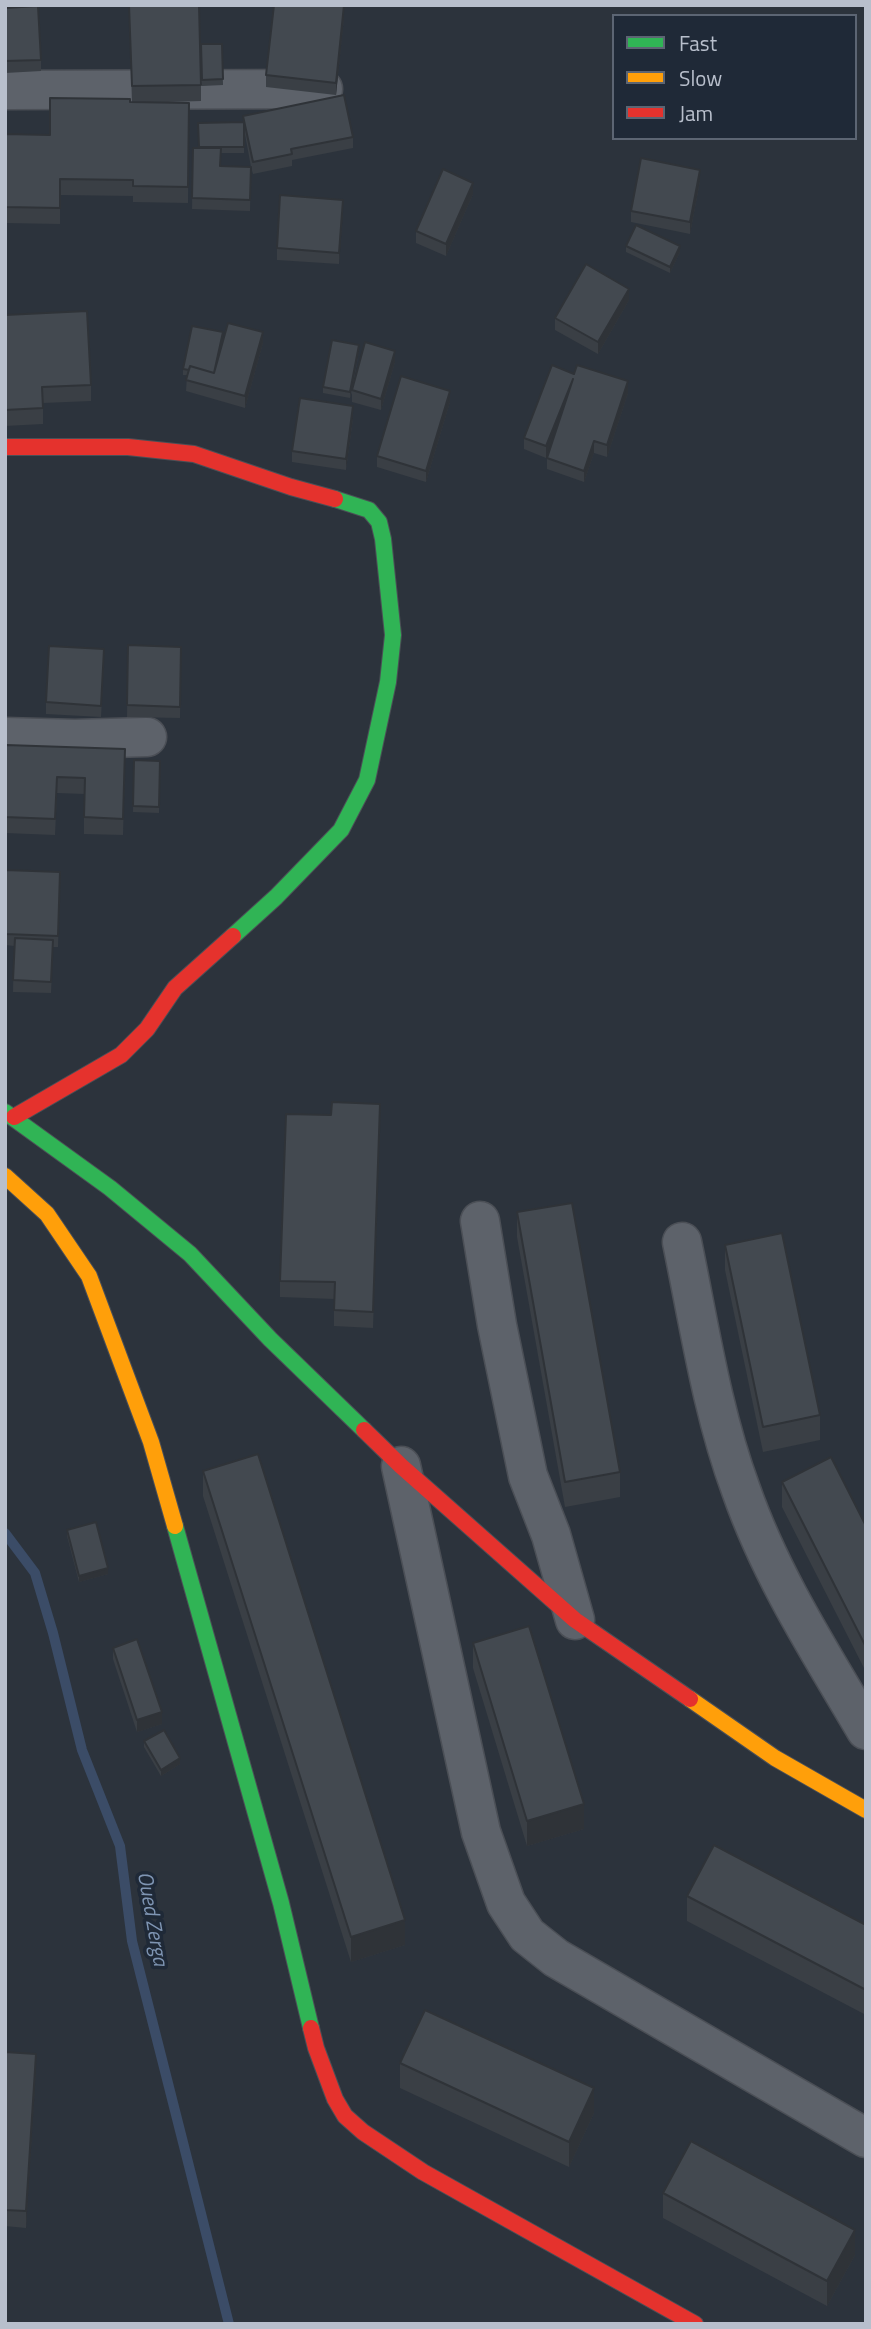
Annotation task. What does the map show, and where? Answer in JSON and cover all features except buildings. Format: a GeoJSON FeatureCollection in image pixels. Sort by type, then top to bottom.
{"type":"FeatureCollection","features":[{"type":"Feature","properties":{"kind":"street"},"geometry":{"type":"LineString","coordinates":[[5,90],[323,89]]}},
{"type":"Feature","properties":{"kind":"street"},"geometry":{"type":"LineString","coordinates":[[5,447],[128,447],[194,454],[369,510],[379,522],[383,539],[393,635],[388,682],[367,780],[341,830],[276,897],[176,988],[147,1029],[121,1055],[10,1114],[110,1188],[190,1254],[270,1339],[401,1465],[575,1620],[775,1758],[866,1810]]}},
{"type":"Feature","properties":{"kind":"street"},"geometry":{"type":"LineString","coordinates":[[5,737],[147,737]]}},
{"type":"Feature","properties":{"kind":"street"},"geometry":{"type":"LineString","coordinates":[[5,1176],[47,1214],[89,1276],[151,1442],[281,1903],[316,2048],[335,2099],[345,2116],[400,2157],[695,2324]]}},
{"type":"Feature","properties":{"kind":"street"},"geometry":{"type":"LineString","coordinates":[[480,1221],[497,1325],[528,1476],[551,1535],[575,1620]]}},
{"type":"Feature","properties":{"kind":"street"},"geometry":{"type":"LineString","coordinates":[[682,1242],[714,1397],[740,1490],[784,1590],[866,1730]]}},
{"type":"Feature","properties":{"kind":"street"},"geometry":{"type":"LineString","coordinates":[[401,1465],[481,1832],[506,1903],[527,1935],[556,1958],[866,2137]]}},
{"type":"Feature","properties":{"kind":"waterway","name":"Oued Zerga"},"geometry":{"type":"LineString","coordinates":[[5,1533],[35,1573],[82,1750],[120,1846],[132,1941],[229,2324]]}},
{"type":"Feature","properties":{"kind":"traffic: fast"},"geometry":{"type":"LineString","coordinates":[[233,936],[276,897],[341,830],[367,780],[388,682],[393,635],[383,539],[379,522],[369,510],[335,499]]}},
{"type":"Feature","properties":{"kind":"traffic: fast"},"geometry":{"type":"LineString","coordinates":[[5,1112],[110,1188],[190,1254],[270,1339],[364,1430]]}},
{"type":"Feature","properties":{"kind":"traffic: fast"},"geometry":{"type":"LineString","coordinates":[[175,1526],[281,1903],[311,2028]]}},
{"type":"Feature","properties":{"kind":"traffic: slow"},"geometry":{"type":"LineString","coordinates":[[5,1176],[47,1214],[89,1276],[151,1442],[175,1526]]}},
{"type":"Feature","properties":{"kind":"traffic: slow"},"geometry":{"type":"LineString","coordinates":[[690,1699],[775,1758],[866,1810]]}},
{"type":"Feature","properties":{"kind":"traffic: jam"},"geometry":{"type":"LineString","coordinates":[[5,447],[128,447],[194,454],[335,499]]}},
{"type":"Feature","properties":{"kind":"traffic: jam"},"geometry":{"type":"LineString","coordinates":[[14,1117],[121,1055],[147,1029],[175,988],[233,936]]}},
{"type":"Feature","properties":{"kind":"traffic: jam"},"geometry":{"type":"LineString","coordinates":[[364,1430],[575,1620],[690,1699]]}},
{"type":"Feature","properties":{"kind":"traffic: jam"},"geometry":{"type":"LineString","coordinates":[[311,2028],[335,2099],[345,2116],[363,2132],[423,2172],[695,2324]]}}]}
